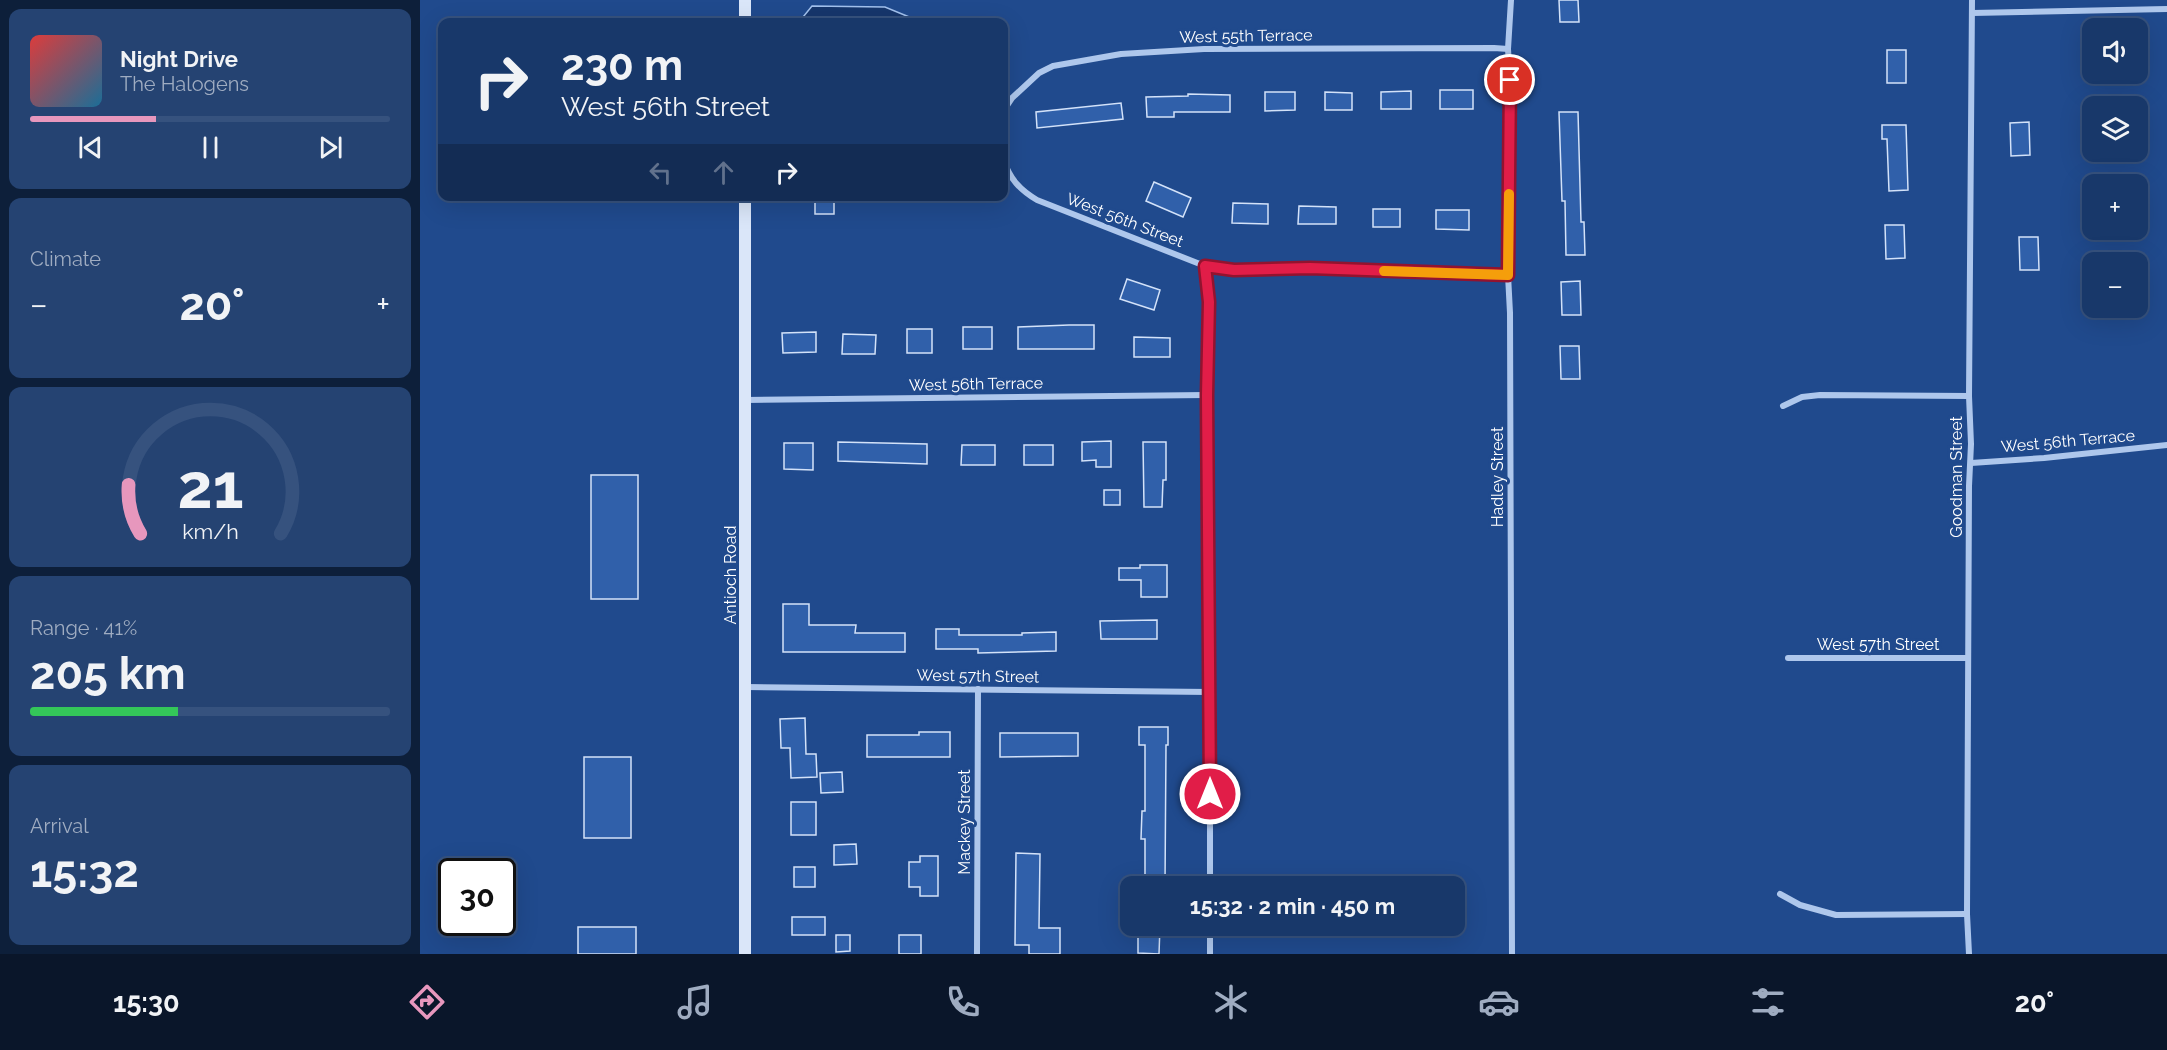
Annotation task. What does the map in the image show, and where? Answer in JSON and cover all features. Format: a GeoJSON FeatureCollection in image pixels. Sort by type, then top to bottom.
{"type":"FeatureCollection","features":[{"type":"Feature","properties":{"kind":"main road"},"geometry":{"type":"LineString","coordinates":[[745,0],[745,18]]}},
{"type":"Feature","properties":{"kind":"main road","name":"Antioch Road"},"geometry":{"type":"LineString","coordinates":[[745,201],[745,954]]}},
{"type":"Feature","properties":{"kind":"street","name":"Hadley Street"},"geometry":{"type":"LineString","coordinates":[[1510,0],[1508,275],[1512,954]]}},
{"type":"Feature","properties":{"kind":"street","name":"Goodman Street"},"geometry":{"type":"LineString","coordinates":[[1969,954],[1967,914],[1972,0]]}},
{"type":"Feature","properties":{"kind":"street"},"geometry":{"type":"LineString","coordinates":[[1972,13],[2167,9]]}},
{"type":"Feature","properties":{"kind":"street","name":"West 55th Terrace"},"geometry":{"type":"LineString","coordinates":[[1008,104],[1039,73],[1053,66],[1121,54],[1204,49],[1494,48],[1508,50]]}},
{"type":"Feature","properties":{"kind":"street","name":"West 56th Street"},"geometry":{"type":"LineString","coordinates":[[1008,173],[1022,191],[1037,200],[1205,266],[1234,270],[1310,268],[1508,275]]}},
{"type":"Feature","properties":{"kind":"street"},"geometry":{"type":"LineString","coordinates":[[1205,266],[1209,302],[1207,395],[1210,876]]}},
{"type":"Feature","properties":{"kind":"street","name":"West 56th Terrace"},"geometry":{"type":"LineString","coordinates":[[746,400],[1207,395]]}},
{"type":"Feature","properties":{"kind":"street"},"geometry":{"type":"LineString","coordinates":[[1783,406],[1802,397],[1820,395],[1969,396]]}},
{"type":"Feature","properties":{"kind":"street","name":"West 56th Terrace"},"geometry":{"type":"LineString","coordinates":[[1971,463],[2167,445]]}},
{"type":"Feature","properties":{"kind":"street","name":"West 57th Street"},"geometry":{"type":"LineString","coordinates":[[1788,658],[1968,658]]}},
{"type":"Feature","properties":{"kind":"street","name":"West 57th Street"},"geometry":{"type":"LineString","coordinates":[[746,687],[1210,692]]}},
{"type":"Feature","properties":{"kind":"street","name":"Mackey Street"},"geometry":{"type":"LineString","coordinates":[[977,954],[978,689]]}},
{"type":"Feature","properties":{"kind":"street"},"geometry":{"type":"LineString","coordinates":[[1780,894],[1800,905],[1836,915],[1967,914]]}},
{"type":"Feature","properties":{"kind":"street"},"geometry":{"type":"LineString","coordinates":[[1210,936],[1210,954]]}},
{"type":"Feature","properties":{"kind":"water"},"geometry":{"type":"Polygon","coordinates":[[[812,6],[885,7],[912,18],[802,18],[812,6]]]}},
{"type":"Feature","properties":{"kind":"building"},"geometry":{"type":"Polygon","coordinates":[[[1559,0],[1578,0],[1579,22],[1560,22],[1559,0]]]}},
{"type":"Feature","properties":{"kind":"building"},"geometry":{"type":"Polygon","coordinates":[[[1887,50],[1906,50],[1906,83],[1887,83],[1887,50]]]}},
{"type":"Feature","properties":{"kind":"building"},"geometry":{"type":"Polygon","coordinates":[[[1440,90],[1473,90],[1473,109],[1440,109],[1440,90]]]}},
{"type":"Feature","properties":{"kind":"building"},"geometry":{"type":"Polygon","coordinates":[[[1411,91],[1411,109],[1381,109],[1381,92],[1411,91]]]}},
{"type":"Feature","properties":{"kind":"building"},"geometry":{"type":"Polygon","coordinates":[[[1265,92],[1295,92],[1295,110],[1265,111],[1265,92]]]}},
{"type":"Feature","properties":{"kind":"building"},"geometry":{"type":"Polygon","coordinates":[[[1325,92],[1352,93],[1352,110],[1325,110],[1325,92]]]}},
{"type":"Feature","properties":{"kind":"building"},"geometry":{"type":"Polygon","coordinates":[[[1188,94],[1230,95],[1230,112],[1174,112],[1174,117],[1147,117],[1146,97],[1188,96],[1188,94]]]}},
{"type":"Feature","properties":{"kind":"building"},"geometry":{"type":"Polygon","coordinates":[[[1121,103],[1123,119],[1037,128],[1036,112],[1121,103]]]}},
{"type":"Feature","properties":{"kind":"building"},"geometry":{"type":"Polygon","coordinates":[[[1559,112],[1578,112],[1581,222],[1584,222],[1585,255],[1566,255],[1559,112]]]}},
{"type":"Feature","properties":{"kind":"building"},"geometry":{"type":"Polygon","coordinates":[[[2029,122],[2030,155],[2011,156],[2010,123],[2029,122]]]}},
{"type":"Feature","properties":{"kind":"building"},"geometry":{"type":"Polygon","coordinates":[[[1882,125],[1906,125],[1908,190],[1889,191],[1887,139],[1882,139],[1882,125]]]}},
{"type":"Feature","properties":{"kind":"building"},"geometry":{"type":"Polygon","coordinates":[[[1154,182],[1191,198],[1183,217],[1146,201],[1154,182]]]}},
{"type":"Feature","properties":{"kind":"building"},"geometry":{"type":"Polygon","coordinates":[[[815,201],[834,201],[834,214],[815,214],[815,201]]]}},
{"type":"Feature","properties":{"kind":"building"},"geometry":{"type":"Polygon","coordinates":[[[1233,203],[1268,204],[1268,224],[1232,223],[1233,203]]]}},
{"type":"Feature","properties":{"kind":"building"},"geometry":{"type":"Polygon","coordinates":[[[1299,206],[1336,207],[1336,224],[1298,224],[1299,206]]]}},
{"type":"Feature","properties":{"kind":"building"},"geometry":{"type":"Polygon","coordinates":[[[1373,209],[1400,209],[1400,227],[1373,227],[1373,209]]]}},
{"type":"Feature","properties":{"kind":"building"},"geometry":{"type":"Polygon","coordinates":[[[1436,210],[1469,210],[1469,230],[1436,229],[1436,210]]]}},
{"type":"Feature","properties":{"kind":"building"},"geometry":{"type":"Polygon","coordinates":[[[1885,225],[1904,225],[1905,258],[1886,259],[1885,225]]]}},
{"type":"Feature","properties":{"kind":"building"},"geometry":{"type":"Polygon","coordinates":[[[2019,237],[2038,237],[2039,270],[2020,270],[2019,237]]]}},
{"type":"Feature","properties":{"kind":"building"},"geometry":{"type":"Polygon","coordinates":[[[1127,279],[1160,290],[1154,310],[1120,299],[1127,279]]]}},
{"type":"Feature","properties":{"kind":"building"},"geometry":{"type":"Polygon","coordinates":[[[1580,281],[1581,315],[1562,315],[1561,282],[1580,281]]]}},
{"type":"Feature","properties":{"kind":"building"},"geometry":{"type":"Polygon","coordinates":[[[1094,325],[1094,349],[1018,349],[1018,327],[1094,325]]]}},
{"type":"Feature","properties":{"kind":"building"},"geometry":{"type":"Polygon","coordinates":[[[963,327],[992,327],[992,349],[963,349],[963,327]]]}},
{"type":"Feature","properties":{"kind":"building"},"geometry":{"type":"Polygon","coordinates":[[[907,329],[932,329],[932,353],[907,353],[907,329]]]}},
{"type":"Feature","properties":{"kind":"building"},"geometry":{"type":"Polygon","coordinates":[[[816,332],[816,352],[783,353],[782,333],[816,332]]]}},
{"type":"Feature","properties":{"kind":"building"},"geometry":{"type":"Polygon","coordinates":[[[843,334],[876,335],[875,354],[842,354],[843,334]]]}},
{"type":"Feature","properties":{"kind":"building"},"geometry":{"type":"Polygon","coordinates":[[[1134,337],[1170,338],[1170,357],[1134,357],[1134,337]]]}},
{"type":"Feature","properties":{"kind":"building"},"geometry":{"type":"Polygon","coordinates":[[[1560,346],[1579,346],[1580,379],[1561,379],[1560,346]]]}},
{"type":"Feature","properties":{"kind":"building"},"geometry":{"type":"Polygon","coordinates":[[[1111,441],[1111,467],[1096,467],[1096,460],[1082,461],[1082,442],[1111,441]]]}},
{"type":"Feature","properties":{"kind":"building"},"geometry":{"type":"Polygon","coordinates":[[[838,442],[927,444],[927,464],[838,461],[838,442]]]}},
{"type":"Feature","properties":{"kind":"building"},"geometry":{"type":"Polygon","coordinates":[[[1143,442],[1166,442],[1166,480],[1163,480],[1162,507],[1144,507],[1143,442]]]}},
{"type":"Feature","properties":{"kind":"building"},"geometry":{"type":"Polygon","coordinates":[[[784,443],[813,443],[813,470],[784,469],[784,443]]]}},
{"type":"Feature","properties":{"kind":"building"},"geometry":{"type":"Polygon","coordinates":[[[962,445],[995,445],[995,465],[961,465],[962,445]]]}},
{"type":"Feature","properties":{"kind":"building"},"geometry":{"type":"Polygon","coordinates":[[[1024,445],[1053,445],[1053,465],[1024,465],[1024,445]]]}},
{"type":"Feature","properties":{"kind":"building"},"geometry":{"type":"Polygon","coordinates":[[[591,475],[638,475],[638,599],[591,599],[591,475]]]}},
{"type":"Feature","properties":{"kind":"building"},"geometry":{"type":"Polygon","coordinates":[[[1104,490],[1120,490],[1120,505],[1104,505],[1104,490]]]}},
{"type":"Feature","properties":{"kind":"building"},"geometry":{"type":"Polygon","coordinates":[[[1140,565],[1167,565],[1167,597],[1141,597],[1141,580],[1119,580],[1119,568],[1140,568],[1140,565]]]}},
{"type":"Feature","properties":{"kind":"building"},"geometry":{"type":"Polygon","coordinates":[[[783,604],[809,604],[809,625],[856,625],[855,633],[905,633],[905,652],[783,652],[783,604]]]}},
{"type":"Feature","properties":{"kind":"building"},"geometry":{"type":"Polygon","coordinates":[[[1157,620],[1157,639],[1101,639],[1100,621],[1157,620]]]}},
{"type":"Feature","properties":{"kind":"building"},"geometry":{"type":"Polygon","coordinates":[[[936,629],[959,629],[959,635],[1022,635],[1022,633],[1056,632],[1056,651],[978,653],[978,649],[936,649],[936,629]]]}},
{"type":"Feature","properties":{"kind":"building"},"geometry":{"type":"Polygon","coordinates":[[[805,718],[806,754],[816,754],[817,777],[791,778],[790,748],[781,748],[780,719],[805,718]]]}},
{"type":"Feature","properties":{"kind":"building"},"geometry":{"type":"Polygon","coordinates":[[[1139,727],[1168,727],[1165,876],[1145,876],[1145,839],[1141,839],[1142,811],[1145,811],[1145,745],[1139,745],[1139,727]]]}},
{"type":"Feature","properties":{"kind":"building"},"geometry":{"type":"Polygon","coordinates":[[[919,732],[950,732],[950,757],[867,757],[867,735],[919,735],[919,732]]]}},
{"type":"Feature","properties":{"kind":"building"},"geometry":{"type":"Polygon","coordinates":[[[1000,733],[1078,733],[1078,756],[1000,757],[1000,733]]]}},
{"type":"Feature","properties":{"kind":"building"},"geometry":{"type":"Polygon","coordinates":[[[584,757],[631,757],[631,838],[584,838],[584,757]]]}},
{"type":"Feature","properties":{"kind":"building"},"geometry":{"type":"Polygon","coordinates":[[[842,772],[843,792],[821,793],[820,773],[842,772]]]}},
{"type":"Feature","properties":{"kind":"building"},"geometry":{"type":"Polygon","coordinates":[[[791,802],[816,802],[816,835],[791,835],[791,802]]]}},
{"type":"Feature","properties":{"kind":"building"},"geometry":{"type":"Polygon","coordinates":[[[856,844],[857,864],[834,865],[834,845],[856,844]]]}},
{"type":"Feature","properties":{"kind":"building"},"geometry":{"type":"Polygon","coordinates":[[[1016,853],[1040,854],[1039,928],[1060,928],[1060,954],[1029,954],[1029,945],[1015,945],[1016,853]]]}},
{"type":"Feature","properties":{"kind":"building"},"geometry":{"type":"Polygon","coordinates":[[[920,856],[938,856],[938,896],[920,896],[920,887],[909,887],[909,862],[920,862],[920,856]]]}},
{"type":"Feature","properties":{"kind":"building"},"geometry":{"type":"Polygon","coordinates":[[[794,867],[815,867],[815,887],[794,887],[794,867]]]}},
{"type":"Feature","properties":{"kind":"building"},"geometry":{"type":"Polygon","coordinates":[[[792,917],[825,917],[825,935],[792,935],[792,917]]]}},
{"type":"Feature","properties":{"kind":"building"},"geometry":{"type":"Polygon","coordinates":[[[578,927],[636,927],[636,954],[578,954],[578,927]]]}},
{"type":"Feature","properties":{"kind":"building"},"geometry":{"type":"Polygon","coordinates":[[[836,935],[850,935],[850,951],[836,952],[836,935]]]}},
{"type":"Feature","properties":{"kind":"building"},"geometry":{"type":"Polygon","coordinates":[[[899,935],[921,935],[921,954],[899,954],[899,935]]]}},
{"type":"Feature","properties":{"kind":"building"},"geometry":{"type":"Polygon","coordinates":[[[1138,936],[1160,936],[1159,954],[1138,953],[1138,936]]]}},
{"type":"Feature","properties":{"kind":"slow traffic"},"geometry":{"type":"LineString","coordinates":[[1384,271],[1508,275],[1509,194]]}},
{"type":"Feature","properties":{"kind":"route"},"geometry":{"type":"LineString","coordinates":[[1210,794],[1207,395],[1209,302],[1205,266],[1234,270],[1310,268],[1508,275],[1510,80]]}}]}
